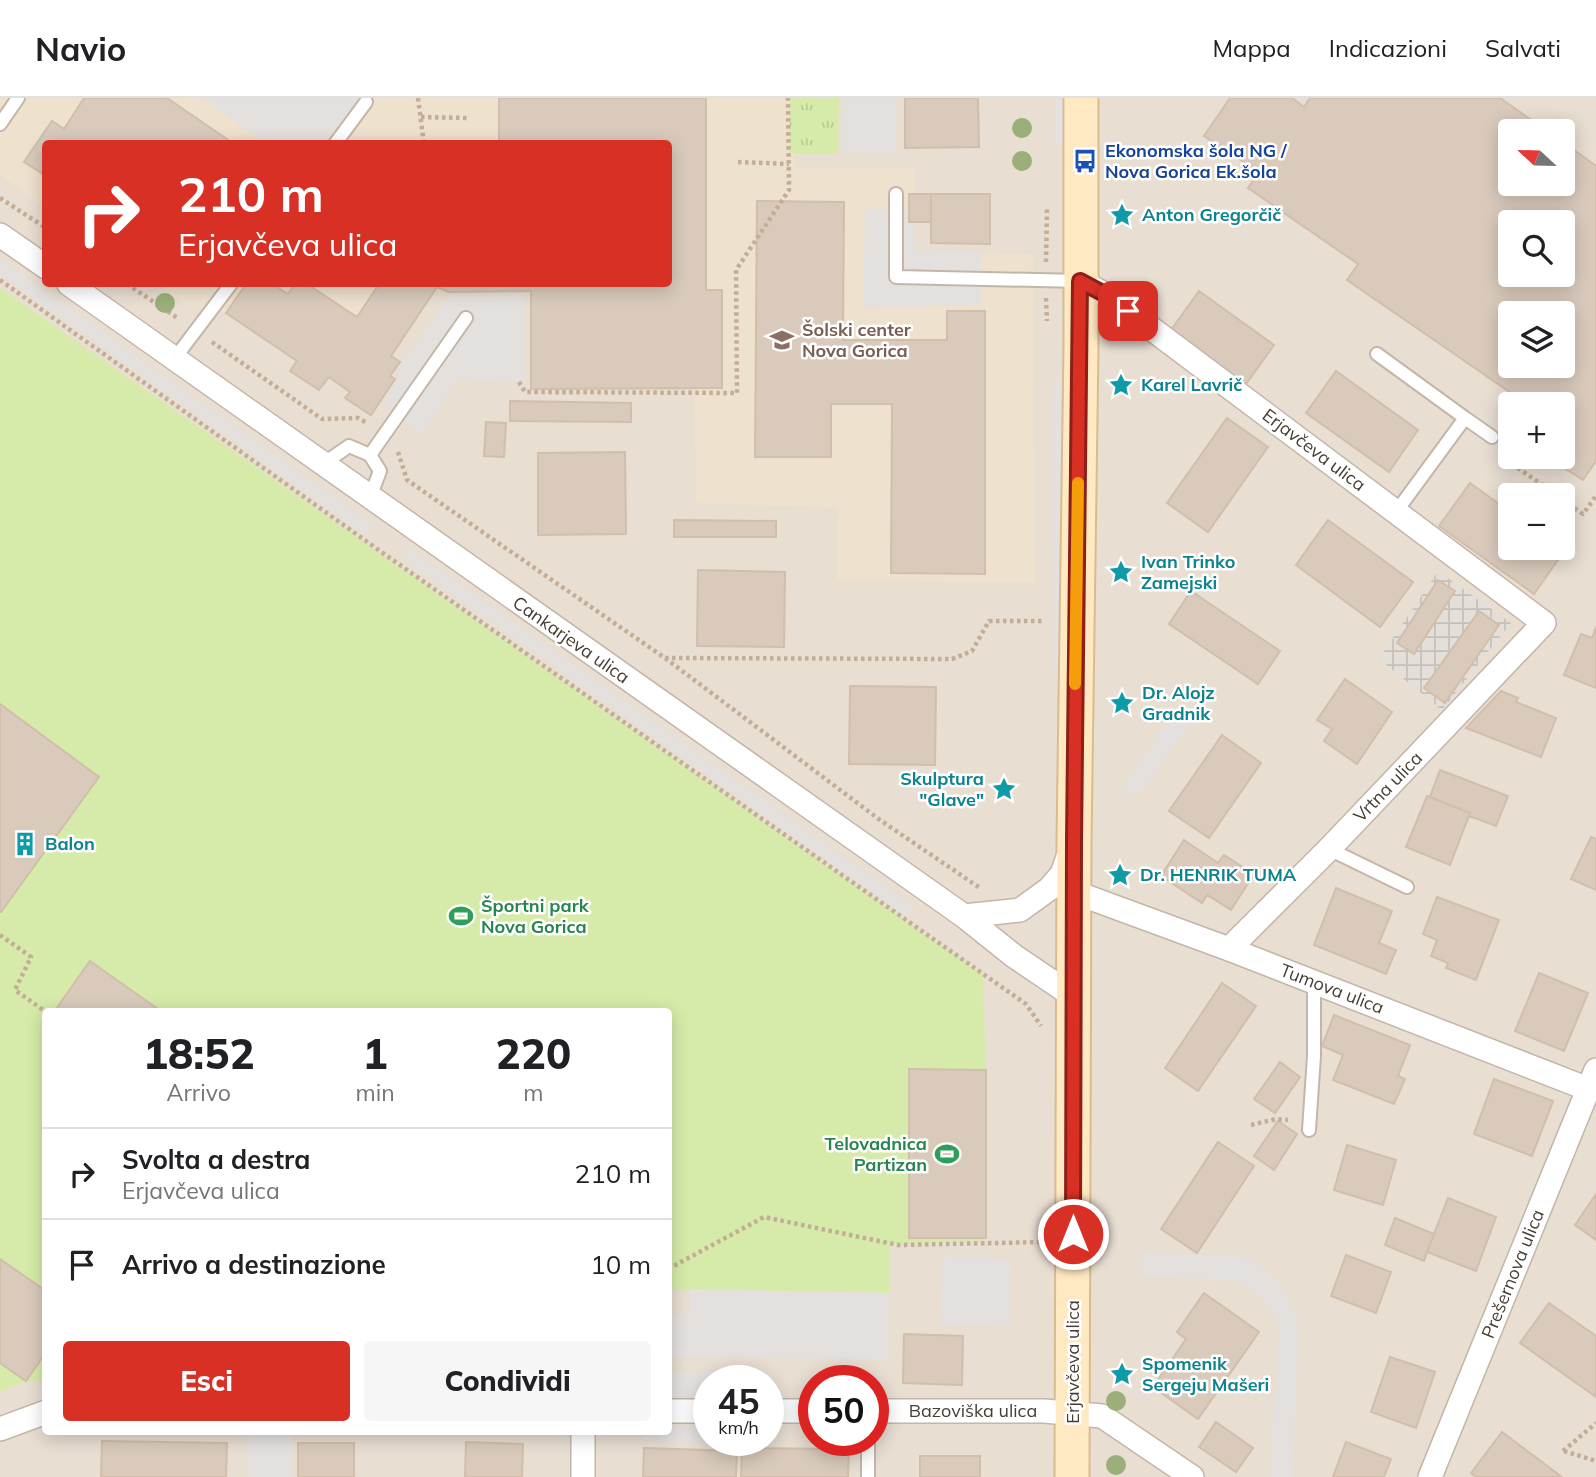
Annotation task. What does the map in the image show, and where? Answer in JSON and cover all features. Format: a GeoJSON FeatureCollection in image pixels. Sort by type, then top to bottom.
{"type":"FeatureCollection","features":[{"type":"Feature","properties":{"kind":"main road","name":"Erjavčeva ulica"},"geometry":{"type":"LineString","coordinates":[[1072,1477],[1074,841],[1081,98]]}},
{"type":"Feature","properties":{"kind":"street"},"geometry":{"type":"LineString","coordinates":[[0,235],[42,264]]}},
{"type":"Feature","properties":{"kind":"street","name":"Erjavčeva ulica"},"geometry":{"type":"LineString","coordinates":[[1080,281],[1108,296],[1545,623]]}},
{"type":"Feature","properties":{"kind":"street","name":"Cankarjeva ulica"},"geometry":{"type":"LineString","coordinates":[[73,287],[964,916],[1020,961],[1073,996]]}},
{"type":"Feature","properties":{"kind":"street","name":"Vrtna ulica"},"geometry":{"type":"LineString","coordinates":[[1229,949],[1329,849],[1545,623]]}},
{"type":"Feature","properties":{"kind":"street"},"geometry":{"type":"LineString","coordinates":[[964,916],[1020,910],[1049,889],[1062,874],[1074,841]]}},
{"type":"Feature","properties":{"kind":"street","name":"Tumova ulica"},"geometry":{"type":"LineString","coordinates":[[1074,892],[1314,982],[1592,1079]]}},
{"type":"Feature","properties":{"kind":"street","name":"Prešernova ulica"},"geometry":{"type":"LineString","coordinates":[[1430,1477],[1592,1079]]}},
{"type":"Feature","properties":{"kind":"street"},"geometry":{"type":"LineString","coordinates":[[672,1411],[693,1411]]}},
{"type":"Feature","properties":{"kind":"street","name":"Bazoviška ulica"},"geometry":{"type":"LineString","coordinates":[[889,1411],[1044,1411],[1102,1416],[1192,1477]]}},
{"type":"Feature","properties":{"kind":"street"},"geometry":{"type":"LineString","coordinates":[[0,1429],[42,1413]]}},
{"type":"Feature","properties":{"kind":"street"},"geometry":{"type":"LineString","coordinates":[[583,1435],[583,1477]]}},
{"type":"Feature","properties":{"kind":"lane"},"geometry":{"type":"LineString","coordinates":[[0,124],[18,98]]}},
{"type":"Feature","properties":{"kind":"lane"},"geometry":{"type":"LineString","coordinates":[[338,140],[366,102]]}},
{"type":"Feature","properties":{"kind":"lane"},"geometry":{"type":"LineString","coordinates":[[896,194],[896,277],[1080,281]]}},
{"type":"Feature","properties":{"kind":"lane"},"geometry":{"type":"LineString","coordinates":[[175,358],[229,287]]}},
{"type":"Feature","properties":{"kind":"lane"},"geometry":{"type":"LineString","coordinates":[[370,455],[466,318]]}},
{"type":"Feature","properties":{"kind":"lane"},"geometry":{"type":"LineString","coordinates":[[1377,354],[1492,437]]}},
{"type":"Feature","properties":{"kind":"lane"},"geometry":{"type":"LineString","coordinates":[[1396,512],[1465,418]]}},
{"type":"Feature","properties":{"kind":"lane"},"geometry":{"type":"LineString","coordinates":[[323,464],[349,446],[370,455],[380,471],[370,497]]}},
{"type":"Feature","properties":{"kind":"lane"},"geometry":{"type":"LineString","coordinates":[[1329,849],[1407,887]]}},
{"type":"Feature","properties":{"kind":"lane"},"geometry":{"type":"LineString","coordinates":[[1309,1125],[1314,1056],[1314,982]]}},
{"type":"Feature","properties":{"kind":"lane"},"geometry":{"type":"LineString","coordinates":[[868,1456],[868,1477]]}},
{"type":"Feature","properties":{"kind":"path"},"geometry":{"type":"LineString","coordinates":[[418,98],[424,140]]}},
{"type":"Feature","properties":{"kind":"path"},"geometry":{"type":"LineString","coordinates":[[519,382],[525,392],[737,393],[736,270],[789,190],[788,98]]}},
{"type":"Feature","properties":{"kind":"path"},"geometry":{"type":"LineString","coordinates":[[421,117],[467,118]]}},
{"type":"Feature","properties":{"kind":"path"},"geometry":{"type":"LineString","coordinates":[[738,162],[789,164]]}},
{"type":"Feature","properties":{"kind":"path"},"geometry":{"type":"LineString","coordinates":[[1047,195],[1047,334]]}},
{"type":"Feature","properties":{"kind":"path"},"geometry":{"type":"LineString","coordinates":[[0,198],[42,225]]}},
{"type":"Feature","properties":{"kind":"path"},"geometry":{"type":"LineString","coordinates":[[0,280],[391,559],[1026,1004]]}},
{"type":"Feature","properties":{"kind":"path"},"geometry":{"type":"LineString","coordinates":[[132,287],[322,419],[358,418],[381,430],[400,455],[407,480],[665,658],[880,820],[974,885],[989,891]]}},
{"type":"Feature","properties":{"kind":"path"},"geometry":{"type":"LineString","coordinates":[[1492,437],[1515,466],[1540,483]]}},
{"type":"Feature","properties":{"kind":"path"},"geometry":{"type":"LineString","coordinates":[[1575,508],[1583,514],[1596,496]]}},
{"type":"Feature","properties":{"kind":"path"},"geometry":{"type":"LineString","coordinates":[[665,658],[952,659],[972,651],[989,621],[1044,621],[1044,634]]}},
{"type":"Feature","properties":{"kind":"path"},"geometry":{"type":"LineString","coordinates":[[0,935],[31,957],[15,990],[42,1009]]}},
{"type":"Feature","properties":{"kind":"path"},"geometry":{"type":"LineString","coordinates":[[1251,1125],[1276,1119],[1309,1125]]}},
{"type":"Feature","properties":{"kind":"path"},"geometry":{"type":"LineString","coordinates":[[672,1267],[764,1217],[898,1245],[1044,1242]]}},
{"type":"Feature","properties":{"kind":"path"},"geometry":{"type":"LineString","coordinates":[[1596,1423],[1563,1451],[1596,1461]]}},
{"type":"Feature","properties":{"kind":"shaded area"},"geometry":{"type":"Polygon","coordinates":[[[0,98],[1596,98],[1596,1477],[0,1477],[0,98]]]}},
{"type":"Feature","properties":{"kind":"shaded area","name":"Šolski center Nova Gorica"},"geometry":{"type":"Polygon","coordinates":[[[0,98],[794,98],[795,167],[915,168],[915,251],[1033,254],[1035,582],[837,581],[838,508],[696,503],[694,388],[531,389],[531,291],[448,292],[437,287],[672,287],[672,140],[42,140],[42,205],[0,175],[0,98]]]}},
{"type":"Feature","properties":{"kind":"shaded area"},"geometry":{"type":"Polygon","coordinates":[[[203,98],[358,98],[327,140],[260,140],[203,98]]]}},
{"type":"Feature","properties":{"kind":"shaded area"},"geometry":{"type":"Polygon","coordinates":[[[843,98],[896,98],[895,153],[842,152],[843,98]]]}},
{"type":"Feature","properties":{"kind":"shaded area"},"geometry":{"type":"Polygon","coordinates":[[[1055,98],[1066,98],[1065,146],[1054,146],[1055,98]]]}},
{"type":"Feature","properties":{"kind":"shaded area"},"geometry":{"type":"Polygon","coordinates":[[[865,209],[915,209],[915,251],[981,252],[981,305],[863,308],[865,209]]]}},
{"type":"Feature","properties":{"kind":"shaded area"},"geometry":{"type":"Polygon","coordinates":[[[0,259],[373,526],[366,535],[0,274],[0,259]]]}},
{"type":"Feature","properties":{"kind":"shaded area"},"geometry":{"type":"Polygon","coordinates":[[[160,287],[244,287],[226,313],[188,306],[160,287]]]}},
{"type":"Feature","properties":{"kind":"shaded area"},"geometry":{"type":"Polygon","coordinates":[[[312,287],[377,287],[357,317],[312,287]]]}},
{"type":"Feature","properties":{"kind":"shaded area"},"geometry":{"type":"Polygon","coordinates":[[[523,296],[524,382],[456,379],[420,436],[384,400],[401,377],[398,369],[449,297],[523,296]]]}},
{"type":"Feature","properties":{"kind":"shaded area"},"geometry":{"type":"Polygon","coordinates":[[[1054,379],[1066,379],[1065,675],[1053,675],[1054,379]]]}},
{"type":"Feature","properties":{"kind":"shaded area"},"geometry":{"type":"Polygon","coordinates":[[[410,549],[913,907],[907,917],[404,559],[410,549]]]}},
{"type":"Feature","properties":{"kind":"shaded area"},"geometry":{"type":"Polygon","coordinates":[[[1438,571],[1511,623],[1442,710],[1379,659],[1438,571]]]}},
{"type":"Feature","properties":{"kind":"shaded area"},"geometry":{"type":"Polygon","coordinates":[[[1173,712],[1197,714],[1140,792],[1121,790],[1173,712]]]}},
{"type":"Feature","properties":{"kind":"shaded area"},"geometry":{"type":"Polygon","coordinates":[[[1143,1252],[1250,1258],[1280,1283],[1299,1322],[1292,1477],[1270,1477],[1279,1327],[1266,1301],[1237,1280],[1142,1276],[1143,1252]]]}},
{"type":"Feature","properties":{"kind":"shaded area"},"geometry":{"type":"Polygon","coordinates":[[[941,1257],[1012,1259],[1011,1326],[939,1324],[941,1257]]]}},
{"type":"Feature","properties":{"kind":"shaded area"},"geometry":{"type":"Polygon","coordinates":[[[690,1289],[889,1293],[887,1360],[672,1356],[672,1314],[690,1314],[690,1289]]]}},
{"type":"Feature","properties":{"kind":"shaded area"},"geometry":{"type":"Polygon","coordinates":[[[672,1372],[693,1372],[693,1397],[672,1398],[672,1372]]]}},
{"type":"Feature","properties":{"kind":"shaded area"},"geometry":{"type":"Polygon","coordinates":[[[672,1426],[693,1427],[693,1441],[643,1440],[644,1435],[672,1435],[672,1426]]]}},
{"type":"Feature","properties":{"kind":"shaded area"},"geometry":{"type":"Polygon","coordinates":[[[247,1435],[292,1435],[292,1477],[247,1477],[247,1435]]]}},
{"type":"Feature","properties":{"kind":"green space"},"geometry":{"type":"Polygon","coordinates":[[[790,98],[839,98],[838,154],[789,153],[790,98]]]}},
{"type":"Feature","properties":{"kind":"green space","name":"Športni park Nova Gorica"},"geometry":{"type":"Polygon","coordinates":[[[0,288],[983,975],[986,1070],[983,1241],[890,1244],[889,1293],[672,1289],[672,1008],[42,1008],[42,1381],[26,1381],[0,1392],[0,288]]]}},
{"type":"Feature","properties":{"kind":"building"},"geometry":{"type":"Polygon","coordinates":[[[84,98],[167,98],[228,140],[42,140],[42,173],[24,162],[52,121],[64,129],[84,98]]]}},
{"type":"Feature","properties":{"kind":"building"},"geometry":{"type":"Polygon","coordinates":[[[499,98],[706,98],[706,290],[722,290],[722,388],[531,389],[531,291],[448,292],[437,287],[672,287],[672,140],[499,140],[499,98]]]}},
{"type":"Feature","properties":{"kind":"building"},"geometry":{"type":"Polygon","coordinates":[[[905,98],[978,98],[979,147],[905,148],[905,98]]]}},
{"type":"Feature","properties":{"kind":"building"},"geometry":{"type":"Polygon","coordinates":[[[1230,98],[1292,98],[1304,107],[1310,98],[1500,98],[1530,119],[1498,119],[1498,196],[1575,196],[1575,151],[1596,166],[1596,461],[1583,480],[1566,469],[1575,469],[1575,392],[1510,392],[1347,280],[1358,264],[1248,188],[1259,172],[1204,136],[1230,98]]]}},
{"type":"Feature","properties":{"kind":"building"},"geometry":{"type":"Polygon","coordinates":[[[909,194],[931,194],[931,222],[909,222],[909,194]]]}},
{"type":"Feature","properties":{"kind":"building"},"geometry":{"type":"Polygon","coordinates":[[[931,194],[990,194],[990,244],[931,243],[931,194]]]}},
{"type":"Feature","properties":{"kind":"building"},"geometry":{"type":"Polygon","coordinates":[[[757,201],[844,202],[843,340],[947,340],[947,311],[985,311],[985,574],[891,573],[892,404],[831,404],[831,457],[755,457],[757,201]]]}},
{"type":"Feature","properties":{"kind":"building"},"geometry":{"type":"Polygon","coordinates":[[[244,287],[277,287],[288,294],[293,287],[312,287],[357,317],[377,287],[437,287],[391,356],[400,362],[390,376],[395,379],[371,415],[345,398],[350,392],[329,377],[319,390],[290,371],[297,361],[226,313],[244,287]]]}},
{"type":"Feature","properties":{"kind":"building"},"geometry":{"type":"Polygon","coordinates":[[[1199,291],[1274,345],[1246,384],[1171,330],[1199,291]]]}},
{"type":"Feature","properties":{"kind":"building"},"geometry":{"type":"Polygon","coordinates":[[[1336,371],[1418,430],[1389,472],[1306,413],[1336,371]]]}},
{"type":"Feature","properties":{"kind":"building"},"geometry":{"type":"Polygon","coordinates":[[[510,401],[631,403],[631,422],[510,421],[510,401]]]}},
{"type":"Feature","properties":{"kind":"building"},"geometry":{"type":"Polygon","coordinates":[[[1227,418],[1268,447],[1208,532],[1167,503],[1227,418]]]}},
{"type":"Feature","properties":{"kind":"building"},"geometry":{"type":"Polygon","coordinates":[[[486,422],[506,423],[504,457],[484,456],[486,422]]]}},
{"type":"Feature","properties":{"kind":"building"},"geometry":{"type":"Polygon","coordinates":[[[625,452],[626,534],[538,535],[538,453],[625,452]]]}},
{"type":"Feature","properties":{"kind":"building"},"geometry":{"type":"Polygon","coordinates":[[[1470,483],[1498,503],[1498,560],[1558,560],[1534,594],[1439,526],[1470,483]]]}},
{"type":"Feature","properties":{"kind":"building"},"geometry":{"type":"Polygon","coordinates":[[[674,520],[776,521],[776,537],[674,537],[674,520]]]}},
{"type":"Feature","properties":{"kind":"building"},"geometry":{"type":"Polygon","coordinates":[[[1328,520],[1413,582],[1380,627],[1296,565],[1328,520]]]}},
{"type":"Feature","properties":{"kind":"building"},"geometry":{"type":"Polygon","coordinates":[[[698,570],[785,572],[784,647],[697,646],[698,570]]]}},
{"type":"Feature","properties":{"kind":"building"},"geometry":{"type":"Polygon","coordinates":[[[1438,580],[1455,591],[1414,654],[1397,643],[1438,580]]]}},
{"type":"Feature","properties":{"kind":"building"},"geometry":{"type":"Polygon","coordinates":[[[1191,591],[1280,651],[1258,684],[1169,624],[1191,591]]]}},
{"type":"Feature","properties":{"kind":"building"},"geometry":{"type":"Polygon","coordinates":[[[1479,611],[1499,625],[1445,703],[1424,688],[1479,611]]]}},
{"type":"Feature","properties":{"kind":"building"},"geometry":{"type":"Polygon","coordinates":[[[1596,627],[1596,688],[1564,675],[1581,634],[1592,638],[1596,627]]]}},
{"type":"Feature","properties":{"kind":"building"},"geometry":{"type":"Polygon","coordinates":[[[1345,679],[1392,712],[1357,764],[1324,741],[1332,729],[1317,720],[1345,679]]]}},
{"type":"Feature","properties":{"kind":"building"},"geometry":{"type":"Polygon","coordinates":[[[850,686],[936,687],[935,765],[849,764],[850,686]]]}},
{"type":"Feature","properties":{"kind":"building"},"geometry":{"type":"Polygon","coordinates":[[[1501,691],[1518,698],[1516,702],[1556,718],[1541,757],[1466,728],[1501,691]]]}},
{"type":"Feature","properties":{"kind":"building","name":"Balon"},"geometry":{"type":"Polygon","coordinates":[[[0,704],[99,777],[1,912],[0,912],[0,704]]]}},
{"type":"Feature","properties":{"kind":"building"},"geometry":{"type":"Polygon","coordinates":[[[1222,735],[1261,763],[1209,838],[1169,811],[1222,735]]]}},
{"type":"Feature","properties":{"kind":"building"},"geometry":{"type":"Polygon","coordinates":[[[1440,770],[1508,796],[1496,826],[1430,797],[1440,770]]]}},
{"type":"Feature","properties":{"kind":"building"},"geometry":{"type":"Polygon","coordinates":[[[1427,796],[1470,813],[1450,865],[1406,847],[1427,796]]]}},
{"type":"Feature","properties":{"kind":"building"},"geometry":{"type":"Polygon","coordinates":[[[1591,837],[1596,839],[1596,890],[1571,879],[1591,837]]]}},
{"type":"Feature","properties":{"kind":"building"},"geometry":{"type":"Polygon","coordinates":[[[1184,840],[1218,863],[1224,855],[1254,874],[1231,910],[1207,895],[1202,903],[1161,876],[1184,840]]]}},
{"type":"Feature","properties":{"kind":"building"},"geometry":{"type":"Polygon","coordinates":[[[1336,888],[1392,911],[1379,943],[1396,950],[1386,974],[1314,945],[1336,888]]]}},
{"type":"Feature","properties":{"kind":"building"},"geometry":{"type":"Polygon","coordinates":[[[1437,897],[1499,920],[1476,980],[1446,968],[1448,963],[1431,956],[1437,940],[1423,934],[1437,897]]]}},
{"type":"Feature","properties":{"kind":"building"},"geometry":{"type":"Polygon","coordinates":[[[90,961],[156,1008],[57,1008],[90,961]]]}},
{"type":"Feature","properties":{"kind":"building"},"geometry":{"type":"Polygon","coordinates":[[[1539,973],[1588,993],[1564,1051],[1515,1031],[1539,973]]]}},
{"type":"Feature","properties":{"kind":"building"},"geometry":{"type":"Polygon","coordinates":[[[1222,983],[1256,1006],[1198,1091],[1165,1068],[1222,983]]]}},
{"type":"Feature","properties":{"kind":"building"},"geometry":{"type":"Polygon","coordinates":[[[1334,1015],[1410,1045],[1398,1076],[1405,1079],[1394,1104],[1333,1080],[1343,1055],[1322,1046],[1334,1015]]]}},
{"type":"Feature","properties":{"kind":"building"},"geometry":{"type":"Polygon","coordinates":[[[1280,1062],[1300,1077],[1275,1113],[1254,1099],[1280,1062]]]}},
{"type":"Feature","properties":{"kind":"building","name":"Telovadnica Partizan"},"geometry":{"type":"Polygon","coordinates":[[[909,1069],[986,1070],[986,1238],[909,1238],[909,1069]]]}},
{"type":"Feature","properties":{"kind":"building"},"geometry":{"type":"Polygon","coordinates":[[[1494,1079],[1553,1101],[1532,1156],[1474,1134],[1494,1079]]]}},
{"type":"Feature","properties":{"kind":"building"},"geometry":{"type":"Polygon","coordinates":[[[1278,1121],[1297,1134],[1274,1170],[1254,1156],[1278,1121]]]}},
{"type":"Feature","properties":{"kind":"building"},"geometry":{"type":"Polygon","coordinates":[[[1218,1142],[1254,1166],[1197,1253],[1161,1229],[1218,1142]]]}},
{"type":"Feature","properties":{"kind":"building"},"geometry":{"type":"Polygon","coordinates":[[[1347,1145],[1396,1160],[1383,1205],[1334,1190],[1347,1145]]]}},
{"type":"Feature","properties":{"kind":"building"},"geometry":{"type":"Polygon","coordinates":[[[1596,1194],[1596,1240],[1575,1225],[1596,1194]]]}},
{"type":"Feature","properties":{"kind":"building"},"geometry":{"type":"Polygon","coordinates":[[[1448,1198],[1496,1217],[1476,1271],[1427,1252],[1448,1198]]]}},
{"type":"Feature","properties":{"kind":"building"},"geometry":{"type":"Polygon","coordinates":[[[1395,1218],[1434,1234],[1424,1261],[1385,1245],[1395,1218]]]}},
{"type":"Feature","properties":{"kind":"building"},"geometry":{"type":"Polygon","coordinates":[[[1346,1255],[1391,1272],[1376,1313],[1331,1296],[1346,1255]]]}},
{"type":"Feature","properties":{"kind":"building"},"geometry":{"type":"Polygon","coordinates":[[[0,1259],[42,1288],[42,1358],[26,1381],[0,1363],[0,1259]]]}},
{"type":"Feature","properties":{"kind":"building"},"geometry":{"type":"Polygon","coordinates":[[[1204,1293],[1259,1332],[1198,1419],[1153,1387],[1186,1339],[1177,1332],[1204,1293]]]}},
{"type":"Feature","properties":{"kind":"building"},"geometry":{"type":"Polygon","coordinates":[[[1549,1303],[1596,1336],[1596,1397],[1520,1343],[1549,1303]]]}},
{"type":"Feature","properties":{"kind":"building"},"geometry":{"type":"Polygon","coordinates":[[[904,1334],[963,1336],[962,1385],[903,1383],[904,1334]]]}},
{"type":"Feature","properties":{"kind":"building"},"geometry":{"type":"Polygon","coordinates":[[[1390,1357],[1435,1372],[1416,1428],[1371,1412],[1390,1357]]]}},
{"type":"Feature","properties":{"kind":"building"},"geometry":{"type":"Polygon","coordinates":[[[1216,1422],[1253,1448],[1236,1472],[1199,1447],[1216,1422]]]}},
{"type":"Feature","properties":{"kind":"building"},"geometry":{"type":"Polygon","coordinates":[[[1502,1432],[1562,1477],[1476,1477],[1471,1473],[1502,1432]]]}},
{"type":"Feature","properties":{"kind":"building"},"geometry":{"type":"Polygon","coordinates":[[[102,1441],[227,1443],[226,1477],[101,1477],[102,1441]]]}},
{"type":"Feature","properties":{"kind":"building"},"geometry":{"type":"Polygon","coordinates":[[[466,1442],[523,1444],[522,1477],[465,1477],[466,1442]]]}},
{"type":"Feature","properties":{"kind":"building"},"geometry":{"type":"Polygon","coordinates":[[[1346,1442],[1391,1459],[1384,1477],[1333,1477],[1346,1442]]]}},
{"type":"Feature","properties":{"kind":"building"},"geometry":{"type":"Polygon","coordinates":[[[298,1443],[354,1443],[354,1477],[298,1477],[298,1443]]]}},
{"type":"Feature","properties":{"kind":"building"},"geometry":{"type":"Polygon","coordinates":[[[644,1448],[693,1450],[693,1456],[737,1456],[736,1477],[643,1477],[644,1448]]]}},
{"type":"Feature","properties":{"kind":"building"},"geometry":{"type":"Polygon","coordinates":[[[784,1448],[798,1449],[798,1456],[849,1456],[848,1477],[741,1477],[742,1456],[784,1456],[784,1448]]]}},
{"type":"Feature","properties":{"kind":"building"},"geometry":{"type":"Polygon","coordinates":[[[920,1456],[980,1456],[980,1477],[920,1477],[920,1456]]]}},
{"type":"Feature","properties":{"kind":"slow traffic"},"geometry":{"type":"LineString","coordinates":[[1075,684],[1078,483]]}},
{"type":"Feature","properties":{"kind":"place","name":"Ekonomska šola NG / Nova Gorica Ek.šola"},"geometry":{"type":"Point","coordinates":[1085,161]}},
{"type":"Feature","properties":{"kind":"place","name":"Anton Gregorčič"},"geometry":{"type":"Point","coordinates":[1122,215]}},
{"type":"Feature","properties":{"kind":"place","name":"Šolski center Nova Gorica"},"geometry":{"type":"Point","coordinates":[782,340]}},
{"type":"Feature","properties":{"kind":"place","name":"Karel Lavrič"},"geometry":{"type":"Point","coordinates":[1121,385]}},
{"type":"Feature","properties":{"kind":"place","name":"Ivan Trinko Zamejski"},"geometry":{"type":"Point","coordinates":[1121,572]}},
{"type":"Feature","properties":{"kind":"place","name":"Dr. Alojz Gradnik"},"geometry":{"type":"Point","coordinates":[1122,703]}},
{"type":"Feature","properties":{"kind":"place","name":"Skulptura \"Glave\""},"geometry":{"type":"Point","coordinates":[1004,789]}},
{"type":"Feature","properties":{"kind":"place","name":"Balon"},"geometry":{"type":"Point","coordinates":[25,844]}},
{"type":"Feature","properties":{"kind":"place","name":"Dr. HENRIK TUMA"},"geometry":{"type":"Point","coordinates":[1120,875]}},
{"type":"Feature","properties":{"kind":"place","name":"Športni park Nova Gorica"},"geometry":{"type":"Point","coordinates":[461,916]}},
{"type":"Feature","properties":{"kind":"place","name":"Telovadnica Partizan"},"geometry":{"type":"Point","coordinates":[947,1154]}},
{"type":"Feature","properties":{"kind":"place","name":"Spomenik Sergeju Mašeri"},"geometry":{"type":"Point","coordinates":[1122,1374]}},
{"type":"Feature","properties":{"kind":"route"},"geometry":{"type":"LineString","coordinates":[[1073,1234],[1080,281],[1108,296],[1128,311]]}}]}
